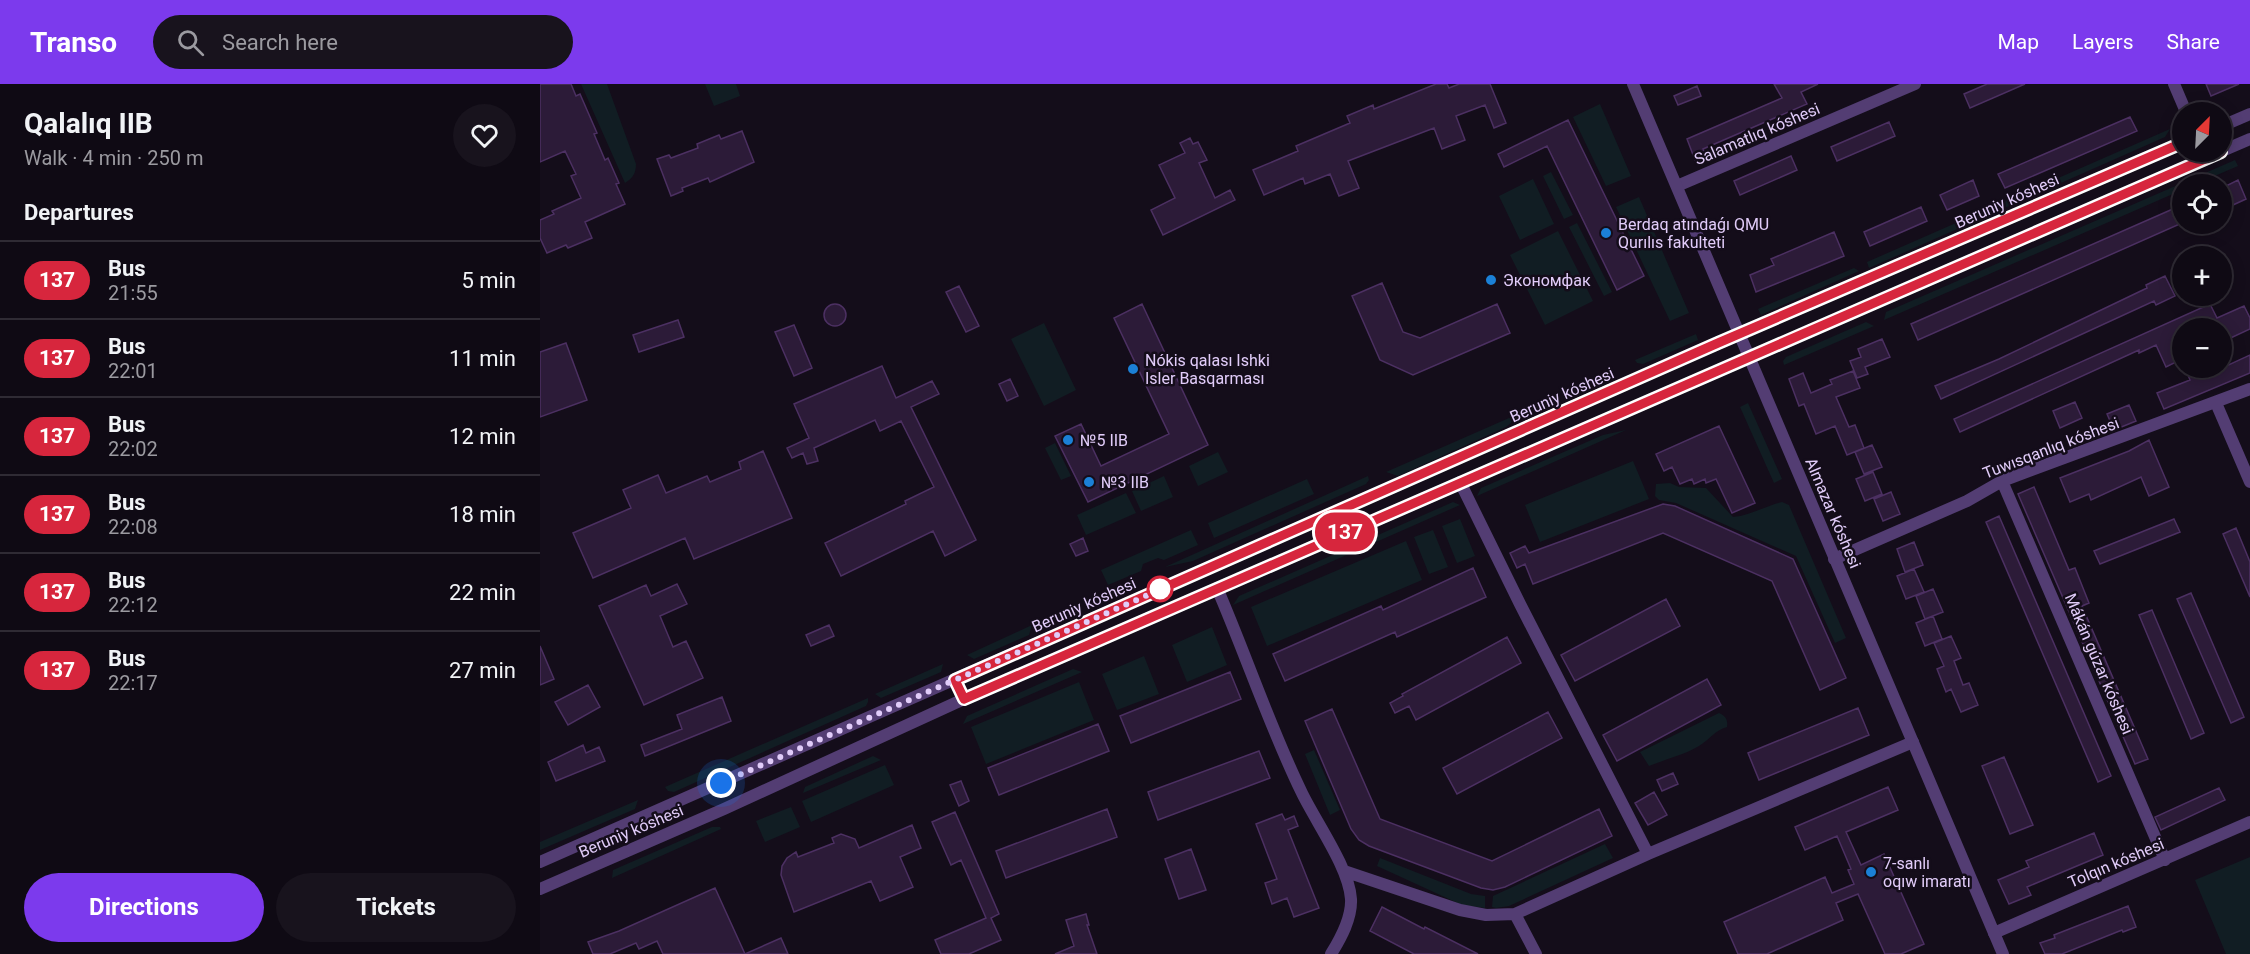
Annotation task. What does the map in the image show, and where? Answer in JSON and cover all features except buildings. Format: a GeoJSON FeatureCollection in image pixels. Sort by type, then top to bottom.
{"type":"FeatureCollection","features":[{"type":"Feature","properties":{"kind":"street","name":"Almazar kóshesi"},"geometry":{"type":"LineString","coordinates":[[1633,84],[2003,954]]}},
{"type":"Feature","properties":{"kind":"street","name":"Salamatlıq kóshesi"},"geometry":{"type":"LineString","coordinates":[[1677,186],[1915,84]]}},
{"type":"Feature","properties":{"kind":"street"},"geometry":{"type":"LineString","coordinates":[[2174,84],[2182,102]]}},
{"type":"Feature","properties":{"kind":"street"},"geometry":{"type":"LineString","coordinates":[[2232,122],[2250,114]]}},
{"type":"Feature","properties":{"kind":"street","name":"Beruniy kóshesi"},"geometry":{"type":"LineString","coordinates":[[2232,147],[2250,139]]}},
{"type":"Feature","properties":{"kind":"street","name":"Beruniy kóshesi"},"geometry":{"type":"LineString","coordinates":[[540,862],[1740,334],[2172,147]]}},
{"type":"Feature","properties":{"kind":"street","name":"Beruniy kóshesi"},"geometry":{"type":"LineString","coordinates":[[540,889],[1217,588],[2198,162]]}},
{"type":"Feature","properties":{"kind":"street","name":"Tuwısqanlıq kóshesi"},"geometry":{"type":"LineString","coordinates":[[1834,559],[1967,501],[2002,481],[2250,389]]}},
{"type":"Feature","properties":{"kind":"street"},"geometry":{"type":"LineString","coordinates":[[2216,403],[2250,482]]}},
{"type":"Feature","properties":{"kind":"street","name":"Mákán gúzar kóshesi"},"geometry":{"type":"LineString","coordinates":[[2002,481],[2165,860]]}},
{"type":"Feature","properties":{"kind":"street"},"geometry":{"type":"LineString","coordinates":[[1460,482],[1515,595],[1648,854]]}},
{"type":"Feature","properties":{"kind":"street"},"geometry":{"type":"LineString","coordinates":[[1217,588],[1260,699],[1297,782],[1344,871],[1351,898],[1349,917],[1331,954]]}},
{"type":"Feature","properties":{"kind":"street"},"geometry":{"type":"LineString","coordinates":[[955,680],[964,699]]}},
{"type":"Feature","properties":{"kind":"street"},"geometry":{"type":"LineString","coordinates":[[1344,871],[1460,910],[1486,915],[1515,914],[1648,854],[1913,742]]}},
{"type":"Feature","properties":{"kind":"street","name":"Tolqın kóshesi"},"geometry":{"type":"LineString","coordinates":[[1994,933],[2250,822]]}},
{"type":"Feature","properties":{"kind":"street"},"geometry":{"type":"LineString","coordinates":[[1515,914],[1536,954]]}},
{"type":"Feature","properties":{"kind":"shaded area"},"geometry":{"type":"Polygon","coordinates":[[[581,84],[607,84],[636,164],[634,175],[625,183],[581,84]]]}},
{"type":"Feature","properties":{"kind":"shaded area"},"geometry":{"type":"Polygon","coordinates":[[[705,84],[736,84],[740,96],[714,106],[705,84]]]}},
{"type":"Feature","properties":{"kind":"shaded area"},"geometry":{"type":"Polygon","coordinates":[[[1600,104],[1631,176],[1606,186],[1573,117],[1600,104]]]}},
{"type":"Feature","properties":{"kind":"shaded area"},"geometry":{"type":"Polygon","coordinates":[[[2170,129],[2165,137],[1869,268],[1867,262],[2170,129]]]}},
{"type":"Feature","properties":{"kind":"shaded area"},"geometry":{"type":"Polygon","coordinates":[[[2235,160],[2238,166],[2219,174],[2203,174],[2232,162],[2235,160]]]}},
{"type":"Feature","properties":{"kind":"shaded area"},"geometry":{"type":"Polygon","coordinates":[[[1551,172],[1573,215],[1564,219],[1543,176],[1551,172]]]}},
{"type":"Feature","properties":{"kind":"shaded area"},"geometry":{"type":"Polygon","coordinates":[[[1533,179],[1554,224],[1520,240],[1499,196],[1533,179]]]}},
{"type":"Feature","properties":{"kind":"shaded area"},"geometry":{"type":"Polygon","coordinates":[[[2172,187],[2172,194],[1884,320],[1886,312],[2172,187]]]}},
{"type":"Feature","properties":{"kind":"shaded area"},"geometry":{"type":"Polygon","coordinates":[[[1639,197],[1689,313],[1670,321],[1616,207],[1639,197]]]}},
{"type":"Feature","properties":{"kind":"shaded area"},"geometry":{"type":"Polygon","coordinates":[[[1577,223],[1612,292],[1604,296],[1569,227],[1577,223]]]}},
{"type":"Feature","properties":{"kind":"shaded area"},"geometry":{"type":"Polygon","coordinates":[[[1558,231],[1593,301],[1545,325],[1510,255],[1558,231]]]}},
{"type":"Feature","properties":{"kind":"shaded area"},"geometry":{"type":"Polygon","coordinates":[[[1854,268],[1859,271],[1761,315],[1758,309],[1854,268]]]}},
{"type":"Feature","properties":{"kind":"shaded area"},"geometry":{"type":"Polygon","coordinates":[[[1866,322],[1874,326],[1784,365],[1783,361],[1786,357],[1866,322]]]}},
{"type":"Feature","properties":{"kind":"shaded area"},"geometry":{"type":"Polygon","coordinates":[[[1044,323],[1076,390],[1044,406],[1011,339],[1044,323]]]}},
{"type":"Feature","properties":{"kind":"shaded area"},"geometry":{"type":"Polygon","coordinates":[[[1696,334],[1698,340],[1643,364],[1635,360],[1696,334]]]}},
{"type":"Feature","properties":{"kind":"shaded area"},"geometry":{"type":"Polygon","coordinates":[[[1748,403],[1782,479],[1774,483],[1740,407],[1748,403]]]}},
{"type":"Feature","properties":{"kind":"shaded area"},"geometry":{"type":"Polygon","coordinates":[[[1525,411],[1506,427],[1398,476],[1386,472],[1525,411]]]}},
{"type":"Feature","properties":{"kind":"shaded area"},"geometry":{"type":"Polygon","coordinates":[[[1626,430],[1477,496],[1481,488],[1603,435],[1626,430]]]}},
{"type":"Feature","properties":{"kind":"shaded area"},"geometry":{"type":"Polygon","coordinates":[[[1055,443],[1071,476],[1061,480],[1045,448],[1055,443]]]}},
{"type":"Feature","properties":{"kind":"shaded area"},"geometry":{"type":"Polygon","coordinates":[[[1218,452],[1228,472],[1198,486],[1189,466],[1218,452]]]}},
{"type":"Feature","properties":{"kind":"shaded area"},"geometry":{"type":"Polygon","coordinates":[[[1633,461],[1649,499],[1540,542],[1525,505],[1633,461]]]}},
{"type":"Feature","properties":{"kind":"shaded area"},"geometry":{"type":"Polygon","coordinates":[[[1164,476],[1173,497],[1141,511],[1132,491],[1164,476]]]}},
{"type":"Feature","properties":{"kind":"shaded area"},"geometry":{"type":"Polygon","coordinates":[[[1368,476],[1369,480],[1366,484],[1193,561],[1165,567],[1368,476]]]}},
{"type":"Feature","properties":{"kind":"shaded area"},"geometry":{"type":"Polygon","coordinates":[[[1307,479],[1314,494],[1214,538],[1208,523],[1307,479]]]}},
{"type":"Feature","properties":{"kind":"shaded area"},"geometry":{"type":"Polygon","coordinates":[[[1670,483],[1679,487],[1706,488],[1733,517],[1782,502],[1789,505],[1846,638],[1835,643],[1796,556],[1676,503],[1659,500],[1655,496],[1656,484],[1670,483]]]}},
{"type":"Feature","properties":{"kind":"shaded area"},"geometry":{"type":"Polygon","coordinates":[[[1126,493],[1136,513],[1086,535],[1077,515],[1126,493]]]}},
{"type":"Feature","properties":{"kind":"shaded area"},"geometry":{"type":"Polygon","coordinates":[[[1453,502],[1460,505],[1233,605],[1239,596],[1453,502]]]}},
{"type":"Feature","properties":{"kind":"shaded area"},"geometry":{"type":"Polygon","coordinates":[[[1460,519],[1475,556],[1457,563],[1442,526],[1460,519]]]}},
{"type":"Feature","properties":{"kind":"shaded area"},"geometry":{"type":"Polygon","coordinates":[[[1191,530],[1198,545],[1164,560],[1158,558],[1143,564],[1141,571],[1108,585],[1101,570],[1191,530]]]}},
{"type":"Feature","properties":{"kind":"shaded area"},"geometry":{"type":"Polygon","coordinates":[[[1433,530],[1448,567],[1429,574],[1414,537],[1433,530]]]}},
{"type":"Feature","properties":{"kind":"shaded area"},"geometry":{"type":"Polygon","coordinates":[[[1406,541],[1422,580],[1267,646],[1251,607],[1406,541]]]}},
{"type":"Feature","properties":{"kind":"shaded area"},"geometry":{"type":"Polygon","coordinates":[[[1032,625],[1029,635],[974,659],[967,655],[1032,625]]]}},
{"type":"Feature","properties":{"kind":"shaded area"},"geometry":{"type":"Polygon","coordinates":[[[1212,627],[1227,665],[1187,682],[1172,645],[1212,627]]]}},
{"type":"Feature","properties":{"kind":"shaded area"},"geometry":{"type":"Polygon","coordinates":[[[1144,656],[1159,694],[1117,710],[1102,674],[1144,656]]]}},
{"type":"Feature","properties":{"kind":"shaded area"},"geometry":{"type":"Polygon","coordinates":[[[943,664],[941,672],[881,698],[875,694],[943,664]]]}},
{"type":"Feature","properties":{"kind":"shaded area"},"geometry":{"type":"Polygon","coordinates":[[[1073,669],[1082,672],[963,724],[967,716],[1073,669]]]}},
{"type":"Feature","properties":{"kind":"shaded area"},"geometry":{"type":"Polygon","coordinates":[[[1079,682],[1094,720],[986,764],[971,727],[1079,682]]]}},
{"type":"Feature","properties":{"kind":"shaded area"},"geometry":{"type":"Polygon","coordinates":[[[868,698],[866,706],[674,792],[668,791],[665,787],[868,698]]]}},
{"type":"Feature","properties":{"kind":"shaded area"},"geometry":{"type":"Polygon","coordinates":[[[1719,713],[1726,718],[1727,727],[1719,730],[1703,744],[1693,749],[1649,766],[1640,752],[1719,713]]]}},
{"type":"Feature","properties":{"kind":"shaded area"},"geometry":{"type":"Polygon","coordinates":[[[1314,750],[1340,810],[1330,815],[1305,754],[1314,750]]]}},
{"type":"Feature","properties":{"kind":"shaded area"},"geometry":{"type":"Polygon","coordinates":[[[873,756],[881,760],[803,793],[805,787],[873,756]]]}},
{"type":"Feature","properties":{"kind":"shaded area"},"geometry":{"type":"Polygon","coordinates":[[[885,765],[894,785],[811,822],[802,801],[885,765]]]}},
{"type":"Feature","properties":{"kind":"shaded area"},"geometry":{"type":"Polygon","coordinates":[[[638,800],[635,809],[540,850],[540,842],[638,800]]]}},
{"type":"Feature","properties":{"kind":"shaded area"},"geometry":{"type":"Polygon","coordinates":[[[791,807],[800,827],[765,842],[756,821],[791,807]]]}},
{"type":"Feature","properties":{"kind":"shaded area"},"geometry":{"type":"Polygon","coordinates":[[[712,827],[721,829],[612,878],[613,870],[712,827]]]}},
{"type":"Feature","properties":{"kind":"shaded area"},"geometry":{"type":"Polygon","coordinates":[[[1605,844],[1613,858],[1509,906],[1492,907],[1493,896],[1605,844]]]}},
{"type":"Feature","properties":{"kind":"shaded area"},"geometry":{"type":"Polygon","coordinates":[[[2250,857],[2250,954],[2226,954],[2195,880],[2250,857]]]}},
{"type":"Feature","properties":{"kind":"shaded area"},"geometry":{"type":"Polygon","coordinates":[[[1380,858],[1471,894],[1485,896],[1485,908],[1462,905],[1377,866],[1380,858]]]}},
{"type":"Feature","properties":{"kind":"bus line","name":"137"},"geometry":{"type":"LineString","coordinates":[[2172,147],[1718,343],[955,680],[964,699],[1750,355],[1876,303],[2198,162]]}},
{"type":"Feature","properties":{"kind":"place","name":"Berdaq atındaǵı QMU Qurılıs fakulteti"},"geometry":{"type":"Point","coordinates":[1606,233]}},
{"type":"Feature","properties":{"kind":"place","name":"Экономфак"},"geometry":{"type":"Point","coordinates":[1491,280]}},
{"type":"Feature","properties":{"kind":"place","name":"Nókis qalası Ishki Isler Basqarması"},"geometry":{"type":"Point","coordinates":[1133,369]}},
{"type":"Feature","properties":{"kind":"place","name":"№5 IIB"},"geometry":{"type":"Point","coordinates":[1068,440]}},
{"type":"Feature","properties":{"kind":"place","name":"№3 IIB"},"geometry":{"type":"Point","coordinates":[1089,482]}},
{"type":"Feature","properties":{"kind":"place","name":"7-sanlı oqıw imaratı"},"geometry":{"type":"Point","coordinates":[1871,872]}},
{"type":"Feature","properties":{"kind":"route"},"geometry":{"type":"LineString","coordinates":[[721,783],[1166,587],[1160,589]]}}]}
